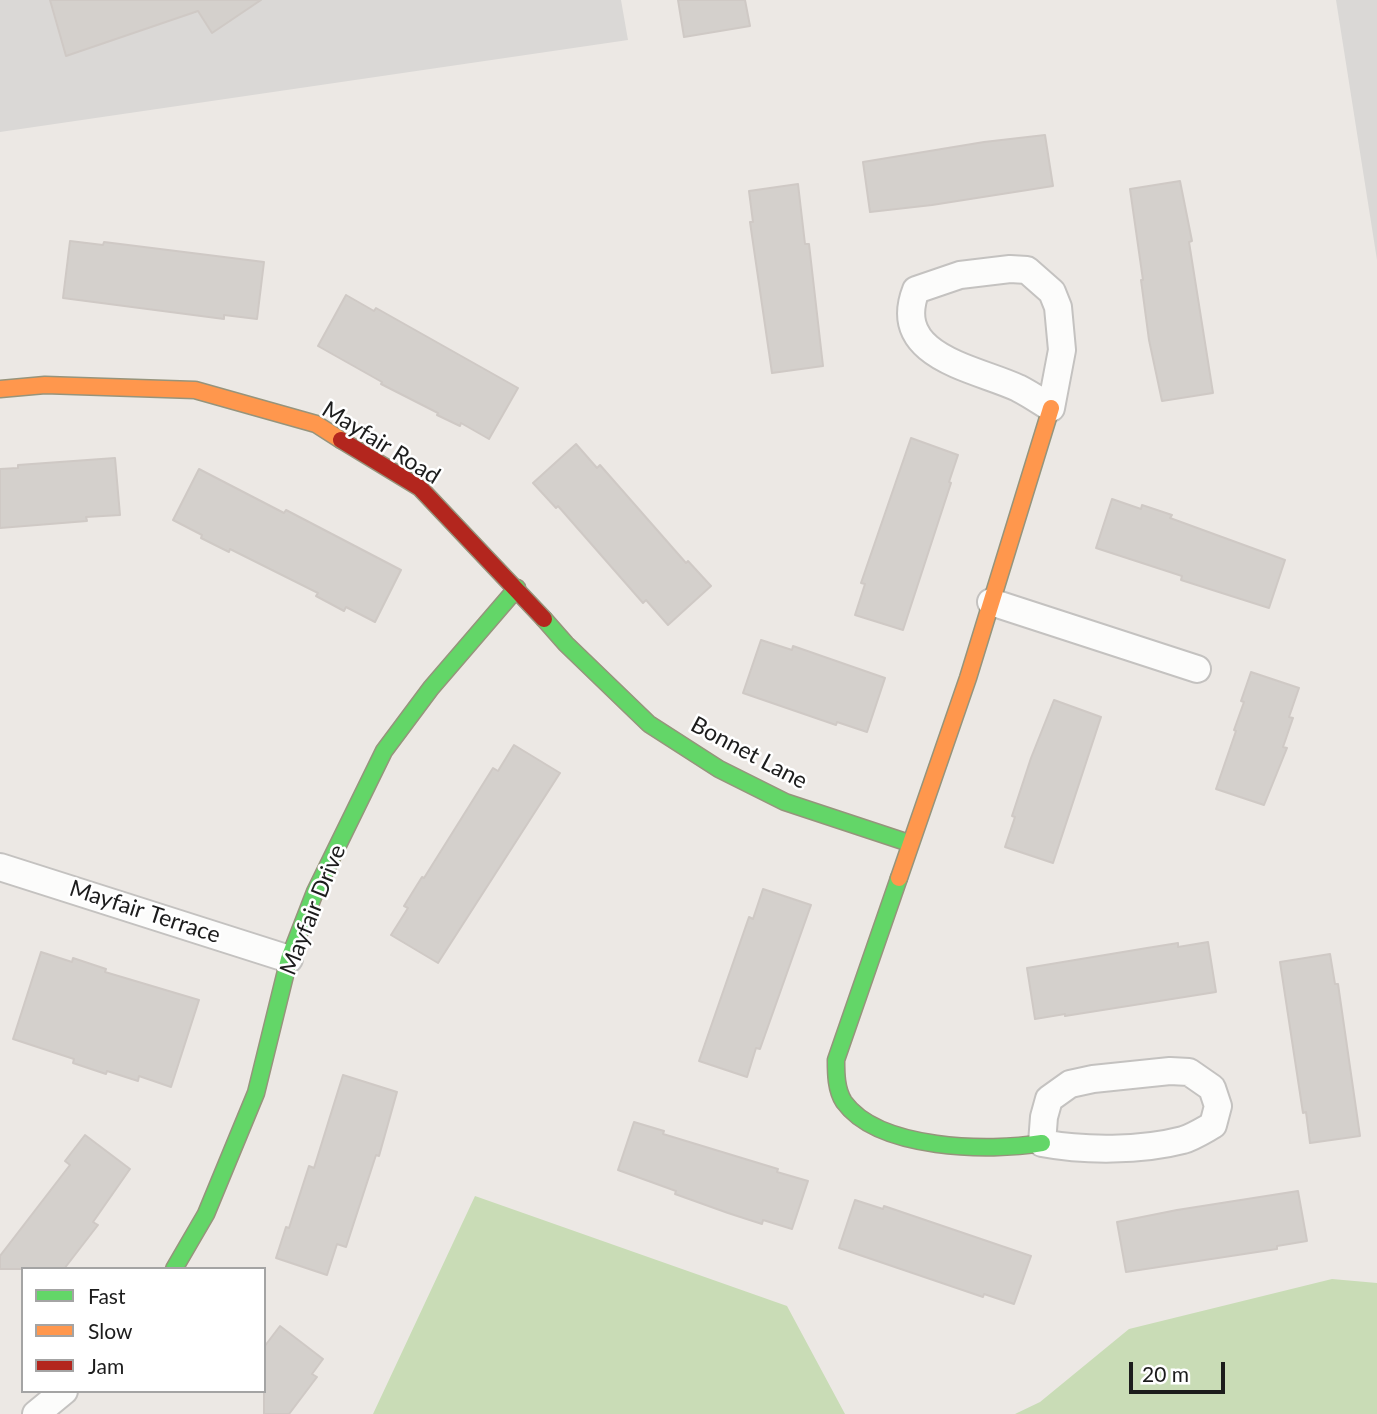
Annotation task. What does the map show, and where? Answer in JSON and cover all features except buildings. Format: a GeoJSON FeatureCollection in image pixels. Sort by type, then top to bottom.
{"type":"FeatureCollection","features":[{"type":"Feature","properties":{"kind":"street"},"geometry":{"type":"LineString","coordinates":[[1042,1143],[1044,1116],[1049,1099],[1070,1084],[1093,1079],[1170,1071],[1189,1072],[1212,1088],[1218,1106],[1213,1125],[1185,1139],[1103,1149],[1042,1143],[990,1150],[958,1148],[899,1135],[865,1121],[844,1103],[836,1082],[835,1060],[968,678],[1051,408],[1062,350],[1062,330],[1052,292],[1027,270],[1010,269],[960,275],[916,290],[910,306],[911,326],[925,345],[943,358],[1018,388],[1051,408]]}},
{"type":"Feature","properties":{"kind":"street","name":"Mayfair Road"},"geometry":{"type":"LineString","coordinates":[[0,389],[45,385],[195,390],[316,424],[420,488],[517,588],[566,644],[649,724]]}},
{"type":"Feature","properties":{"kind":"street","name":"Mayfair Drive"},"geometry":{"type":"LineString","coordinates":[[175,1267],[206,1214],[256,1093],[289,959],[315,892],[384,751],[431,688],[517,588]]}},
{"type":"Feature","properties":{"kind":"street"},"geometry":{"type":"LineString","coordinates":[[991,602],[1197,669]]}},
{"type":"Feature","properties":{"kind":"street","name":"Bonnet Lane"},"geometry":{"type":"LineString","coordinates":[[649,724],[719,769],[785,802],[909,843]]}},
{"type":"Feature","properties":{"kind":"street","name":"Mayfair Terrace"},"geometry":{"type":"LineString","coordinates":[[0,867],[289,959]]}},
{"type":"Feature","properties":{"kind":"street"},"geometry":{"type":"LineString","coordinates":[[36,1414],[62,1393]]}},
{"type":"Feature","properties":{"kind":"shaded area"},"geometry":{"type":"Polygon","coordinates":[[[0,0],[621,0],[628,40],[0,132],[0,0]]]}},
{"type":"Feature","properties":{"kind":"shaded area"},"geometry":{"type":"Polygon","coordinates":[[[1336,0],[1377,0],[1377,260],[1336,0]]]}},
{"type":"Feature","properties":{"kind":"green space"},"geometry":{"type":"Polygon","coordinates":[[[475,1196],[787,1306],[845,1414],[373,1414],[475,1196]]]}},
{"type":"Feature","properties":{"kind":"green space"},"geometry":{"type":"Polygon","coordinates":[[[1332,1279],[1377,1283],[1377,1414],[1015,1414],[1040,1402],[1129,1329],[1332,1279]]]}},
{"type":"Feature","properties":{"kind":"traffic: fast"},"geometry":{"type":"LineString","coordinates":[[175,1267],[206,1214],[256,1093],[289,959],[315,892],[384,751],[431,688],[517,588]]}},
{"type":"Feature","properties":{"kind":"traffic: fast"},"geometry":{"type":"LineString","coordinates":[[544,619],[566,644],[649,724],[719,769],[785,802],[909,843]]}},
{"type":"Feature","properties":{"kind":"traffic: fast"},"geometry":{"type":"LineString","coordinates":[[899,878],[836,1060],[841,1097],[860,1118],[882,1130],[908,1138],[965,1147],[1042,1143]]}},
{"type":"Feature","properties":{"kind":"traffic: slow"},"geometry":{"type":"LineString","coordinates":[[0,389],[45,385],[195,390],[316,424],[341,440]]}},
{"type":"Feature","properties":{"kind":"traffic: slow"},"geometry":{"type":"LineString","coordinates":[[899,878],[968,678],[1051,408]]}},
{"type":"Feature","properties":{"kind":"traffic: jam"},"geometry":{"type":"LineString","coordinates":[[341,440],[420,488],[544,619]]}}]}
